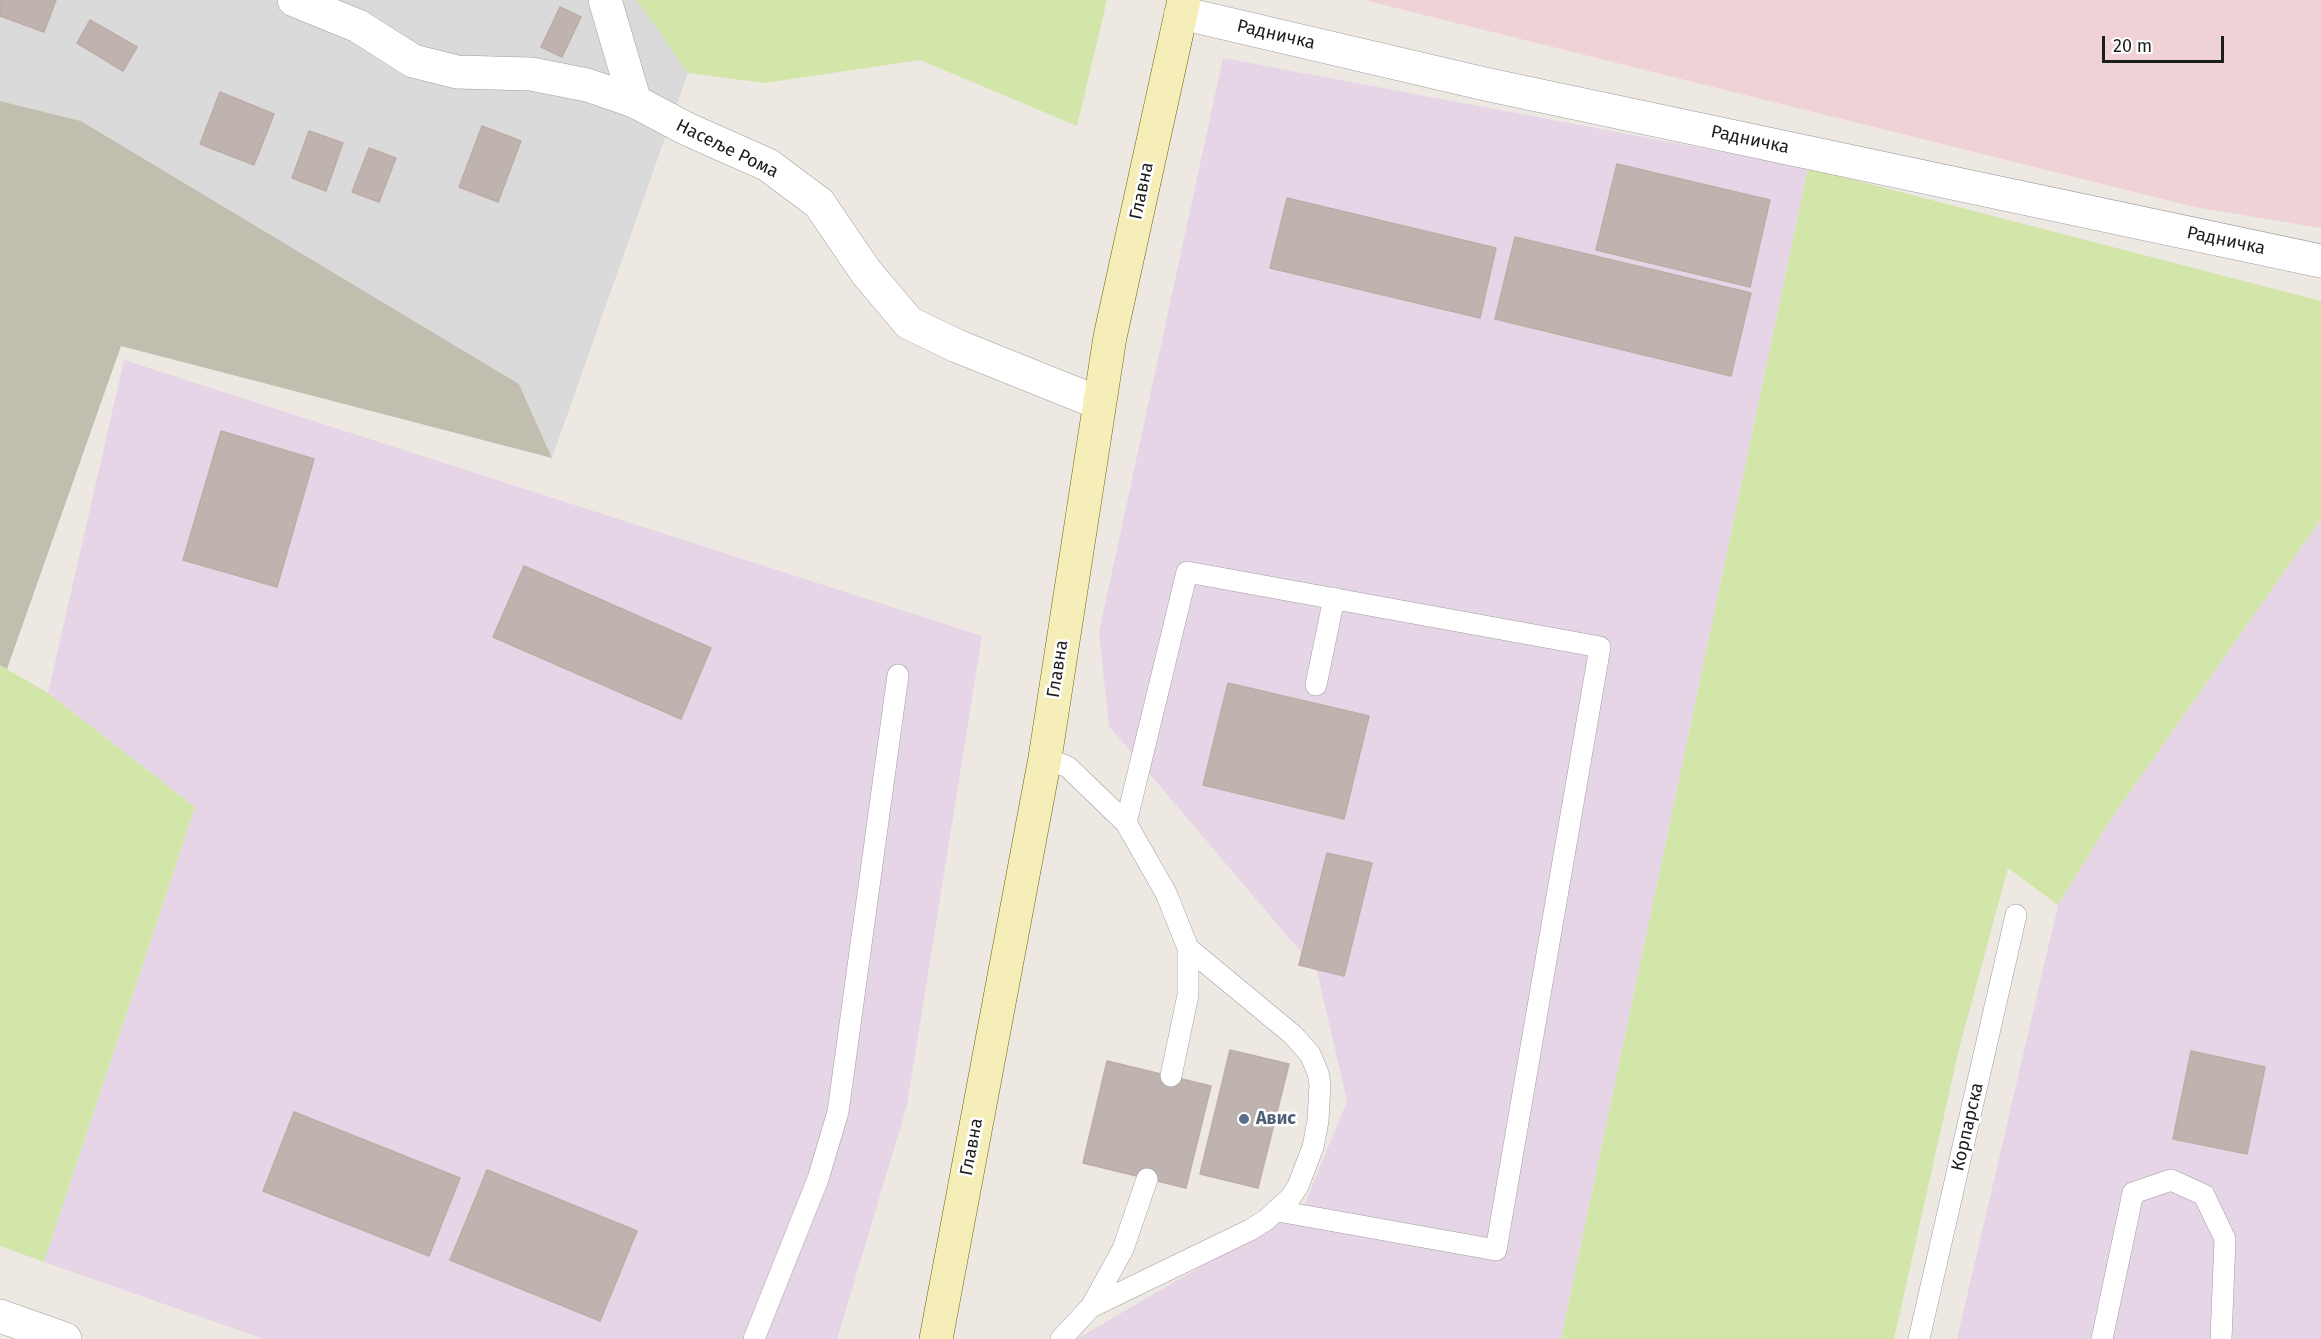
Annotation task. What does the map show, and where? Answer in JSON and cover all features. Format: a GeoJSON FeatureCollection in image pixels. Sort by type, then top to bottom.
{"type":"FeatureCollection","features":[{"type":"Feature","properties":{"kind":"main road","name":"Главна"},"geometry":{"type":"LineString","coordinates":[[936,1339],[1045,759],[1110,338],[1183,6]]}},
{"type":"Feature","properties":{"kind":"street","name":"Насеље Рома"},"geometry":{"type":"LineString","coordinates":[[294,0],[358,26],[413,61],[457,72],[531,74],[586,85],[635,102],[687,129],[768,165],[819,203],[866,272],[909,323],[957,346],[1099,403]]}},
{"type":"Feature","properties":{"kind":"street"},"geometry":{"type":"LineString","coordinates":[[605,0],[635,102]]}},
{"type":"Feature","properties":{"kind":"street","name":"Радничка"},"geometry":{"type":"LineString","coordinates":[[1183,6],[1485,84],[2321,261]]}},
{"type":"Feature","properties":{"kind":"street"},"geometry":{"type":"LineString","coordinates":[[0,1316],[65,1339]]}},
{"type":"Feature","properties":{"kind":"lane"},"geometry":{"type":"LineString","coordinates":[[1126,823],[1186,572],[1600,648],[1496,1250],[1278,1211]]}},
{"type":"Feature","properties":{"kind":"lane"},"geometry":{"type":"LineString","coordinates":[[1316,685],[1334,598]]}},
{"type":"Feature","properties":{"kind":"lane"},"geometry":{"type":"LineString","coordinates":[[754,1339],[818,1179],[838,1112],[898,675]]}},
{"type":"Feature","properties":{"kind":"lane"},"geometry":{"type":"LineString","coordinates":[[1045,759],[1068,767],[1126,823],[1166,893],[1188,948],[1188,995],[1171,1076]]}},
{"type":"Feature","properties":{"kind":"lane","name":"Корпарска"},"geometry":{"type":"LineString","coordinates":[[1919,1339],[2016,915]]}},
{"type":"Feature","properties":{"kind":"lane"},"geometry":{"type":"LineString","coordinates":[[1091,1307],[1250,1230],[1278,1211],[1298,1186],[1313,1147],[1320,1095],[1318,1073],[1310,1054],[1293,1035],[1188,948]]}},
{"type":"Feature","properties":{"kind":"lane"},"geometry":{"type":"LineString","coordinates":[[1061,1339],[1091,1307],[1123,1250],[1147,1179]]}},
{"type":"Feature","properties":{"kind":"lane"},"geometry":{"type":"LineString","coordinates":[[2102,1339],[2133,1193],[2171,1180],[2204,1195],[2225,1239],[2221,1339]]}},
{"type":"Feature","properties":{"kind":"shaded area"},"geometry":{"type":"Polygon","coordinates":[[[0,0],[637,0],[688,73],[552,458],[519,384],[81,121],[0,101],[0,0]]]}},
{"type":"Feature","properties":{"kind":"shaded area"},"geometry":{"type":"Polygon","coordinates":[[[1364,0],[2321,0],[2321,228],[2195,207],[1364,0]]]}},
{"type":"Feature","properties":{"kind":"shaded area"},"geometry":{"type":"Polygon","coordinates":[[[1223,58],[1808,168],[1561,1339],[1077,1339],[1304,1206],[1347,1101],[1317,971],[1109,726],[1099,632],[1223,58]]]}},
{"type":"Feature","properties":{"kind":"shaded area"},"geometry":{"type":"Polygon","coordinates":[[[0,101],[81,121],[519,384],[552,458],[121,346],[7,669],[0,666],[0,101]]]}},
{"type":"Feature","properties":{"kind":"shaded area"},"geometry":{"type":"Polygon","coordinates":[[[124,360],[982,636],[907,1105],[837,1339],[264,1339],[44,1262],[195,807],[48,693],[124,360]]]}},
{"type":"Feature","properties":{"kind":"shaded area"},"geometry":{"type":"Polygon","coordinates":[[[2321,519],[2321,1339],[1957,1339],[2058,905],[2109,822],[2321,519]]]}},
{"type":"Feature","properties":{"kind":"green space"},"geometry":{"type":"Polygon","coordinates":[[[637,0],[1107,0],[1077,126],[920,60],[765,83],[688,73],[637,0]]]}},
{"type":"Feature","properties":{"kind":"green space"},"geometry":{"type":"Polygon","coordinates":[[[1808,168],[2321,301],[2321,519],[2109,822],[2058,905],[2008,868],[1959,1049],[1894,1339],[1561,1339],[1808,168]]]}},
{"type":"Feature","properties":{"kind":"green space"},"geometry":{"type":"Polygon","coordinates":[[[0,665],[48,693],[195,807],[44,1262],[0,1246],[0,665]]]}},
{"type":"Feature","properties":{"kind":"building"},"geometry":{"type":"Polygon","coordinates":[[[1,0],[56,0],[44,32],[0,16],[1,0]]]}},
{"type":"Feature","properties":{"kind":"building"},"geometry":{"type":"Polygon","coordinates":[[[560,7],[581,17],[562,57],[541,47],[560,7]]]}},
{"type":"Feature","properties":{"kind":"building"},"geometry":{"type":"Polygon","coordinates":[[[90,20],[137,47],[123,71],[77,43],[90,20]]]}},
{"type":"Feature","properties":{"kind":"building"},"geometry":{"type":"Polygon","coordinates":[[[220,92],[274,114],[254,165],[200,144],[220,92]]]}},
{"type":"Feature","properties":{"kind":"building"},"geometry":{"type":"Polygon","coordinates":[[[482,126],[521,141],[498,202],[459,187],[482,126]]]}},
{"type":"Feature","properties":{"kind":"building"},"geometry":{"type":"Polygon","coordinates":[[[309,131],[343,143],[326,191],[292,178],[309,131]]]}},
{"type":"Feature","properties":{"kind":"building"},"geometry":{"type":"Polygon","coordinates":[[[369,148],[396,158],[379,202],[352,192],[369,148]]]}},
{"type":"Feature","properties":{"kind":"building"},"geometry":{"type":"Polygon","coordinates":[[[1617,164],[1770,200],[1750,287],[1596,250],[1617,164]]]}},
{"type":"Feature","properties":{"kind":"building"},"geometry":{"type":"Polygon","coordinates":[[[1287,198],[1496,248],[1480,318],[1270,268],[1287,198]]]}},
{"type":"Feature","properties":{"kind":"building"},"geometry":{"type":"Polygon","coordinates":[[[1515,237],[1751,293],[1731,376],[1495,319],[1515,237]]]}},
{"type":"Feature","properties":{"kind":"building"},"geometry":{"type":"Polygon","coordinates":[[[221,431],[314,459],[277,587],[183,560],[221,431]]]}},
{"type":"Feature","properties":{"kind":"building"},"geometry":{"type":"Polygon","coordinates":[[[524,566],[711,648],[681,719],[493,637],[524,566]]]}},
{"type":"Feature","properties":{"kind":"building"},"geometry":{"type":"Polygon","coordinates":[[[1228,683],[1369,716],[1344,819],[1203,785],[1228,683]]]}},
{"type":"Feature","properties":{"kind":"building"},"geometry":{"type":"Polygon","coordinates":[[[1327,853],[1372,863],[1344,976],[1299,965],[1327,853]]]}},
{"type":"Feature","properties":{"kind":"building"},"geometry":{"type":"Polygon","coordinates":[[[1230,1050],[1289,1064],[1258,1188],[1200,1174],[1230,1050]]]}},
{"type":"Feature","properties":{"kind":"building"},"geometry":{"type":"Polygon","coordinates":[[[2191,1051],[2265,1067],[2247,1154],[2173,1139],[2191,1051]]]}},
{"type":"Feature","properties":{"kind":"building"},"geometry":{"type":"Polygon","coordinates":[[[1107,1061],[1211,1086],[1186,1188],[1083,1163],[1107,1061]]]}},
{"type":"Feature","properties":{"kind":"building"},"geometry":{"type":"Polygon","coordinates":[[[294,1112],[460,1178],[429,1256],[263,1191],[294,1112]]]}},
{"type":"Feature","properties":{"kind":"building"},"geometry":{"type":"Polygon","coordinates":[[[487,1170],[637,1231],[600,1321],[450,1260],[487,1170]]]}},
{"type":"Feature","properties":{"kind":"place","name":"Авис"},"geometry":{"type":"Point","coordinates":[1244,1119]}}]}
